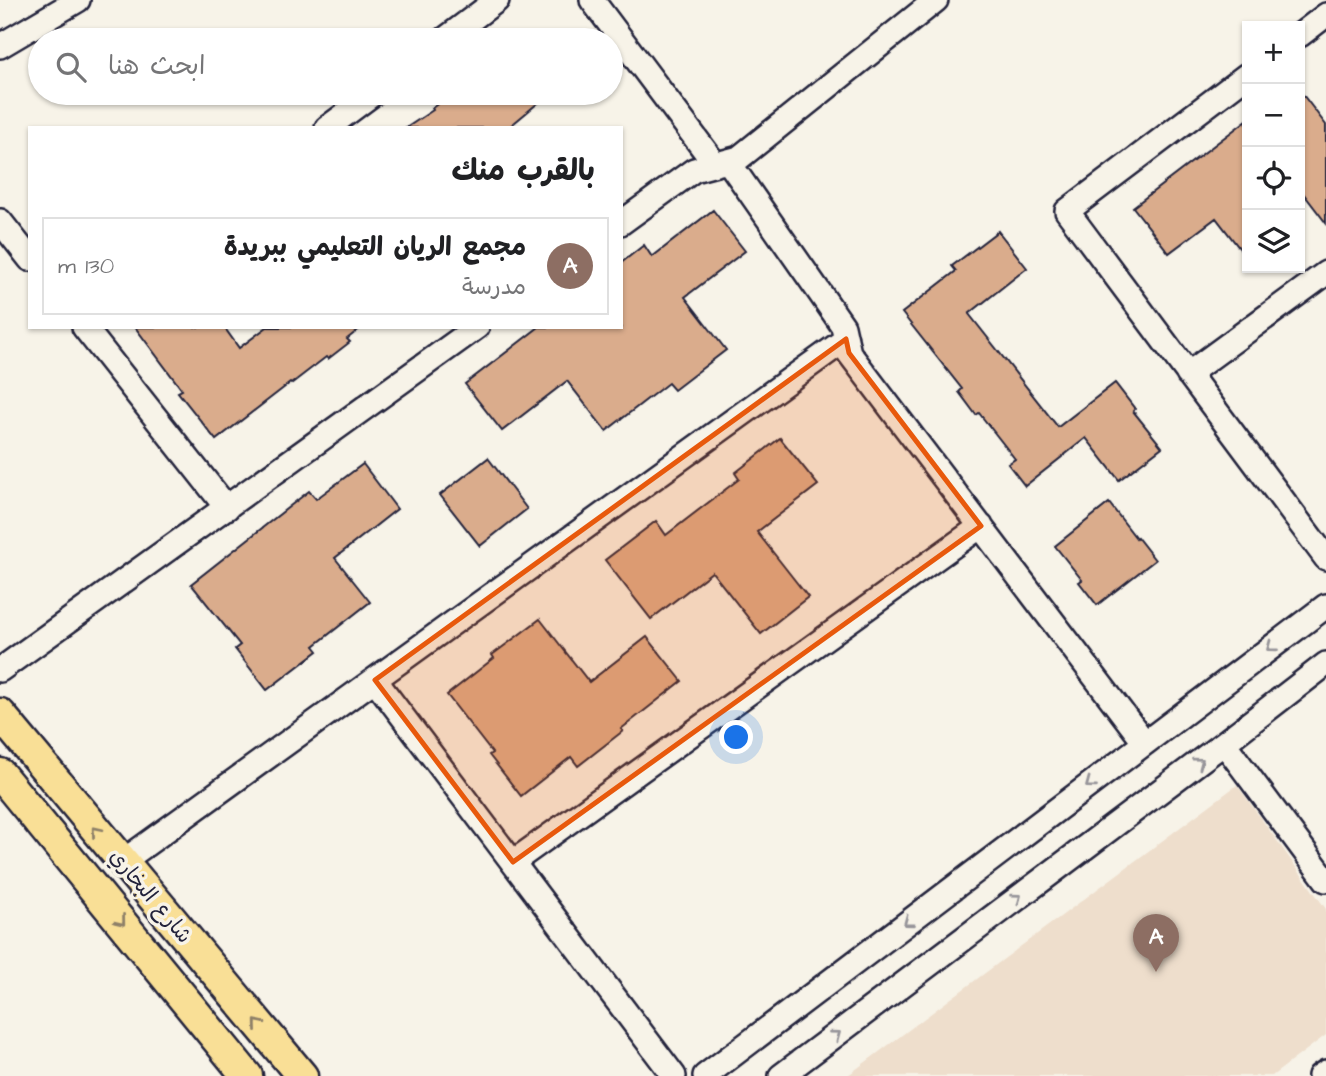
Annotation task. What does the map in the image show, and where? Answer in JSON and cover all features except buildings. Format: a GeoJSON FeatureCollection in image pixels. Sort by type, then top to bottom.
{"type":"FeatureCollection","features":[{"type":"Feature","properties":{"kind":"main road","name":"شارع البخاري"},"geometry":{"type":"LineString","coordinates":[[0,714],[302,1076]]}},
{"type":"Feature","properties":{"kind":"main road","name":"شارع البخاري"},"geometry":{"type":"LineString","coordinates":[[0,774],[247,1076]]}},
{"type":"Feature","properties":{"kind":"street"},"geometry":{"type":"LineString","coordinates":[[31,28],[78,0]]}},
{"type":"Feature","properties":{"kind":"street"},"geometry":{"type":"LineString","coordinates":[[460,28],[497,0]]}},
{"type":"Feature","properties":{"kind":"street"},"geometry":{"type":"LineString","coordinates":[[592,0],[614,28]]}},
{"type":"Feature","properties":{"kind":"street"},"geometry":{"type":"LineString","coordinates":[[623,222],[694,170],[739,158],[930,2]]}},
{"type":"Feature","properties":{"kind":"street"},"geometry":{"type":"LineString","coordinates":[[1305,31],[1326,15]]}},
{"type":"Feature","properties":{"kind":"street"},"geometry":{"type":"LineString","coordinates":[[0,46],[28,29]]}},
{"type":"Feature","properties":{"kind":"street"},"geometry":{"type":"LineString","coordinates":[[623,39],[722,163],[843,326],[849,353],[1145,743]]}},
{"type":"Feature","properties":{"kind":"street"},"geometry":{"type":"LineString","coordinates":[[1242,79],[1067,211],[1326,558]]}},
{"type":"Feature","properties":{"kind":"street"},"geometry":{"type":"LineString","coordinates":[[330,126],[358,105]]}},
{"type":"Feature","properties":{"kind":"street"},"geometry":{"type":"LineString","coordinates":[[0,221],[28,256]]}},
{"type":"Feature","properties":{"kind":"street"},"geometry":{"type":"LineString","coordinates":[[1188,374],[1326,273]]}},
{"type":"Feature","properties":{"kind":"street"},"geometry":{"type":"LineString","coordinates":[[86,329],[227,508]]}},
{"type":"Feature","properties":{"kind":"street"},"geometry":{"type":"LineString","coordinates":[[0,670],[474,329]]}},
{"type":"Feature","properties":{"kind":"street"},"geometry":{"type":"LineString","coordinates":[[122,862],[846,339]]}},
{"type":"Feature","properties":{"kind":"street"},"geometry":{"type":"LineString","coordinates":[[513,862],[981,526]]}},
{"type":"Feature","properties":{"kind":"street"},"geometry":{"type":"LineString","coordinates":[[705,1076],[1326,606]]}},
{"type":"Feature","properties":{"kind":"street"},"geometry":{"type":"LineString","coordinates":[[781,1076],[1224,743],[1326,663]]}},
{"type":"Feature","properties":{"kind":"street"},"geometry":{"type":"LineString","coordinates":[[375,680],[674,1076]]}},
{"type":"Feature","properties":{"kind":"street"},"geometry":{"type":"LineString","coordinates":[[1224,743],[1326,880]]}},
{"type":"Feature","properties":{"kind":"street"},"geometry":{"type":"LineString","coordinates":[[1320,1076],[1326,1072]]}},
{"type":"Feature","properties":{"kind":"highlighted area"},"geometry":{"type":"Polygon","coordinates":[[[846,339],[849,353],[981,526],[513,862],[375,680],[846,339]]]}},
{"type":"Feature","properties":{"kind":"shaded area"},"geometry":{"type":"Polygon","coordinates":[[[1237,785],[1326,909],[1326,1035],[1272,1076],[847,1076],[1237,785]]]}},
{"type":"Feature","properties":{"kind":"place","name":"مجمع الريان التعليمي ببريدة"},"geometry":{"type":"Point","coordinates":[1156,972]}}]}
